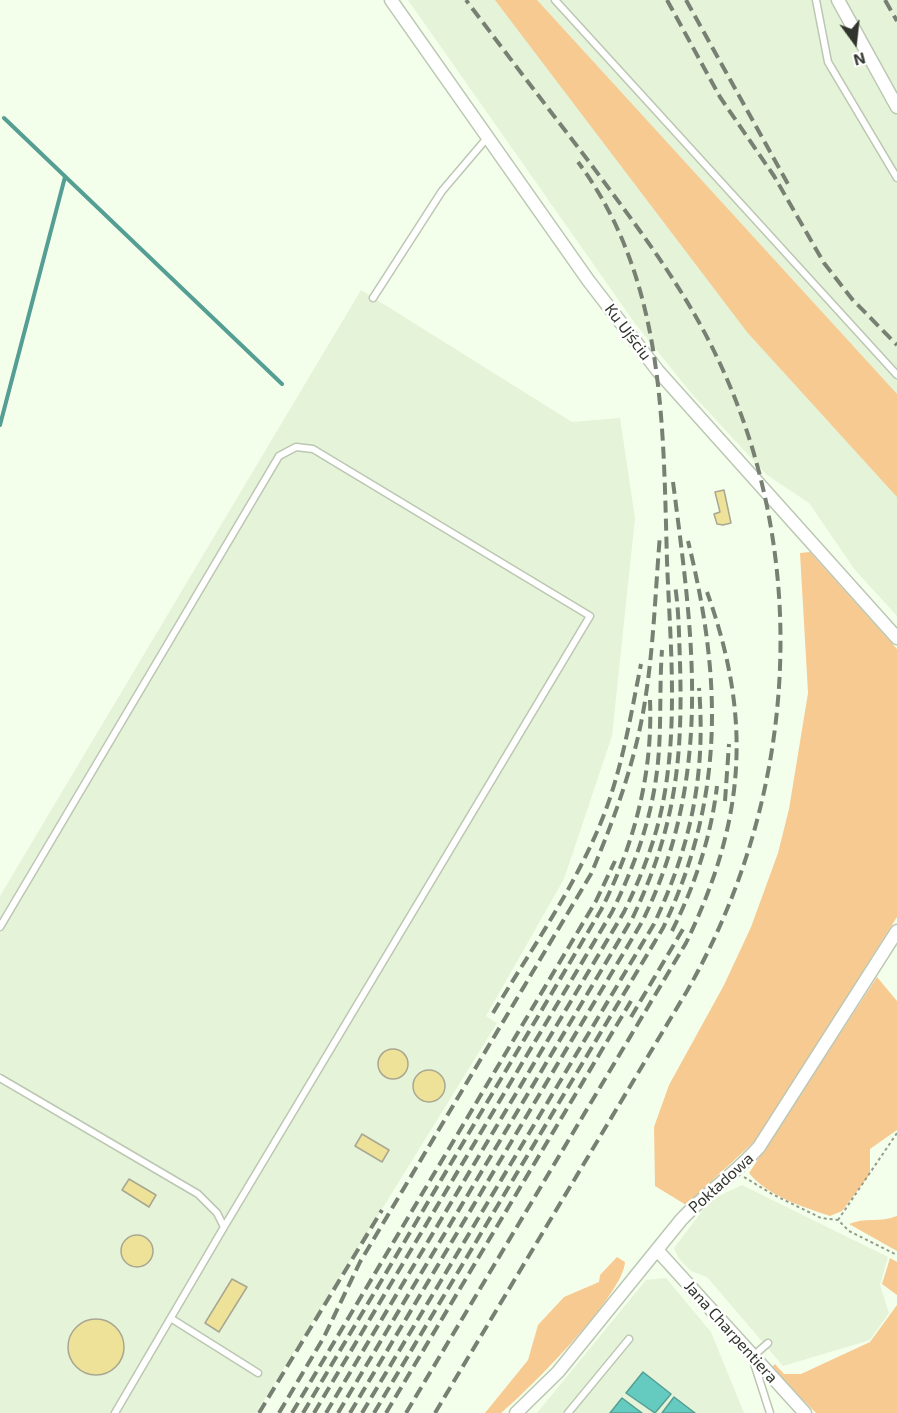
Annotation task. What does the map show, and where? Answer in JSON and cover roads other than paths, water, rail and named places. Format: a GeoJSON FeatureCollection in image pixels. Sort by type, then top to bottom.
{"type":"FeatureCollection","features":[{"type":"Feature","properties":{"kind":"street","name":"Ku Ujściu"},"geometry":{"type":"LineString","coordinates":[[391,0],[588,280],[658,371],[897,638]]}},
{"type":"Feature","properties":{"kind":"street"},"geometry":{"type":"LineString","coordinates":[[838,0],[897,106]]}},
{"type":"Feature","properties":{"kind":"street","name":"Pokładowa"},"geometry":{"type":"LineString","coordinates":[[516,1413],[558,1372],[702,1198],[737,1172],[759,1147],[897,932]]}},
{"type":"Feature","properties":{"kind":"street","name":"Jana Charpentiera"},"geometry":{"type":"LineString","coordinates":[[658,1251],[805,1413]]}},
{"type":"Feature","properties":{"kind":"lane"},"geometry":{"type":"LineString","coordinates":[[555,0],[897,375]]}},
{"type":"Feature","properties":{"kind":"lane"},"geometry":{"type":"LineString","coordinates":[[816,0],[828,62],[897,178]]}},
{"type":"Feature","properties":{"kind":"lane"},"geometry":{"type":"LineString","coordinates":[[374,298],[442,191],[488,137]]}},
{"type":"Feature","properties":{"kind":"lane"},"geometry":{"type":"LineString","coordinates":[[0,927],[279,456],[296,447],[313,449],[590,615],[115,1413]]}},
{"type":"Feature","properties":{"kind":"lane"},"geometry":{"type":"LineString","coordinates":[[0,1078],[198,1194],[217,1213],[224,1227]]}},
{"type":"Feature","properties":{"kind":"lane"},"geometry":{"type":"LineString","coordinates":[[172,1319],[258,1373]]}},
{"type":"Feature","properties":{"kind":"lane"},"geometry":{"type":"LineString","coordinates":[[568,1413],[629,1339]]}},
{"type":"Feature","properties":{"kind":"lane"},"geometry":{"type":"LineString","coordinates":[[768,1343],[752,1357],[770,1413]]}},
{"type":"Feature","properties":{"kind":"water"},"geometry":{"type":"Polygon","coordinates":[[[643,1372],[671,1394],[655,1413],[626,1393],[643,1372]]]}},
{"type":"Feature","properties":{"kind":"water"},"geometry":{"type":"Polygon","coordinates":[[[674,1397],[695,1413],[662,1413],[674,1397]]]}},
{"type":"Feature","properties":{"kind":"water"},"geometry":{"type":"Polygon","coordinates":[[[622,1398],[642,1413],[610,1413],[622,1398]]]}},
{"type":"Feature","properties":{"kind":"waterway"},"geometry":{"type":"LineString","coordinates":[[4,118],[282,384]]}},
{"type":"Feature","properties":{"kind":"waterway"},"geometry":{"type":"LineString","coordinates":[[0,425],[65,177]]}},
{"type":"Feature","properties":{"kind":"railway"},"geometry":{"type":"LineString","coordinates":[[435,1413],[687,991],[726,911],[755,828],[773,742],[780,655],[777,568],[761,482],[735,398],[696,317],[672,278],[634,222],[466,0]]}},
{"type":"Feature","properties":{"kind":"railway"},"geometry":{"type":"LineString","coordinates":[[667,0],[720,97],[774,176],[824,263],[852,299],[897,345]]}},
{"type":"Feature","properties":{"kind":"railway"},"geometry":{"type":"LineString","coordinates":[[686,0],[788,184]]}},
{"type":"Feature","properties":{"kind":"railway"},"geometry":{"type":"LineString","coordinates":[[885,0],[897,21]]}},
{"type":"Feature","properties":{"kind":"railway"},"geometry":{"type":"LineString","coordinates":[[326,1413],[624,912],[648,856],[661,812],[671,739],[672,679],[664,456],[654,353],[643,303],[628,254],[607,207],[578,162]]}},
{"type":"Feature","properties":{"kind":"railway"},"geometry":{"type":"LineString","coordinates":[[350,1413],[642,922],[665,868],[680,813],[689,759],[692,705],[687,596],[673,482]]}},
{"type":"Feature","properties":{"kind":"railway"},"geometry":{"type":"LineString","coordinates":[[279,1413],[324,1337],[360,1262],[591,874],[621,797],[641,723],[652,643],[660,535]]}},
{"type":"Feature","properties":{"kind":"railway"},"geometry":{"type":"LineString","coordinates":[[374,1413],[663,928],[683,880],[698,832],[707,785],[712,737],[707,641],[688,541]]}},
{"type":"Feature","properties":{"kind":"railway"},"geometry":{"type":"LineString","coordinates":[[338,1413],[633,917],[647,885],[667,823],[678,763],[681,698],[679,624],[675,585]]}},
{"type":"Feature","properties":{"kind":"railway"},"geometry":{"type":"LineString","coordinates":[[406,1413],[686,943],[706,898],[721,855],[731,812],[736,770],[736,727],[731,684],[722,639],[707,592]]}},
{"type":"Feature","properties":{"kind":"railway"},"geometry":{"type":"LineString","coordinates":[[314,1413],[620,895],[651,808],[657,771],[662,650]]}},
{"type":"Feature","properties":{"kind":"railway"},"geometry":{"type":"LineString","coordinates":[[493,1013],[554,915],[594,838],[617,776],[641,664]]}},
{"type":"Feature","properties":{"kind":"railway"},"geometry":{"type":"LineString","coordinates":[[362,1413],[654,924],[678,866],[693,809],[700,750],[699,688]]}},
{"type":"Feature","properties":{"kind":"railway"},"geometry":{"type":"LineString","coordinates":[[303,1413],[601,910],[623,860],[639,808],[648,755],[650,700]]}},
{"type":"Feature","properties":{"kind":"railway"},"geometry":{"type":"LineString","coordinates":[[725,801],[729,744]]}},
{"type":"Feature","properties":{"kind":"railway"},"geometry":{"type":"LineString","coordinates":[[672,931],[701,860],[711,824],[717,786]]}},
{"type":"Feature","properties":{"kind":"railway"},"geometry":{"type":"LineString","coordinates":[[292,1413],[596,901],[615,861]]}},
{"type":"Feature","properties":{"kind":"railway"},"geometry":{"type":"LineString","coordinates":[[631,1017],[686,924]]}},
{"type":"Feature","properties":{"kind":"railway"},"geometry":{"type":"LineString","coordinates":[[386,1413],[631,1001]]}},
{"type":"Feature","properties":{"kind":"railway"},"geometry":{"type":"LineString","coordinates":[[259,1413],[382,1210]]}}]}
